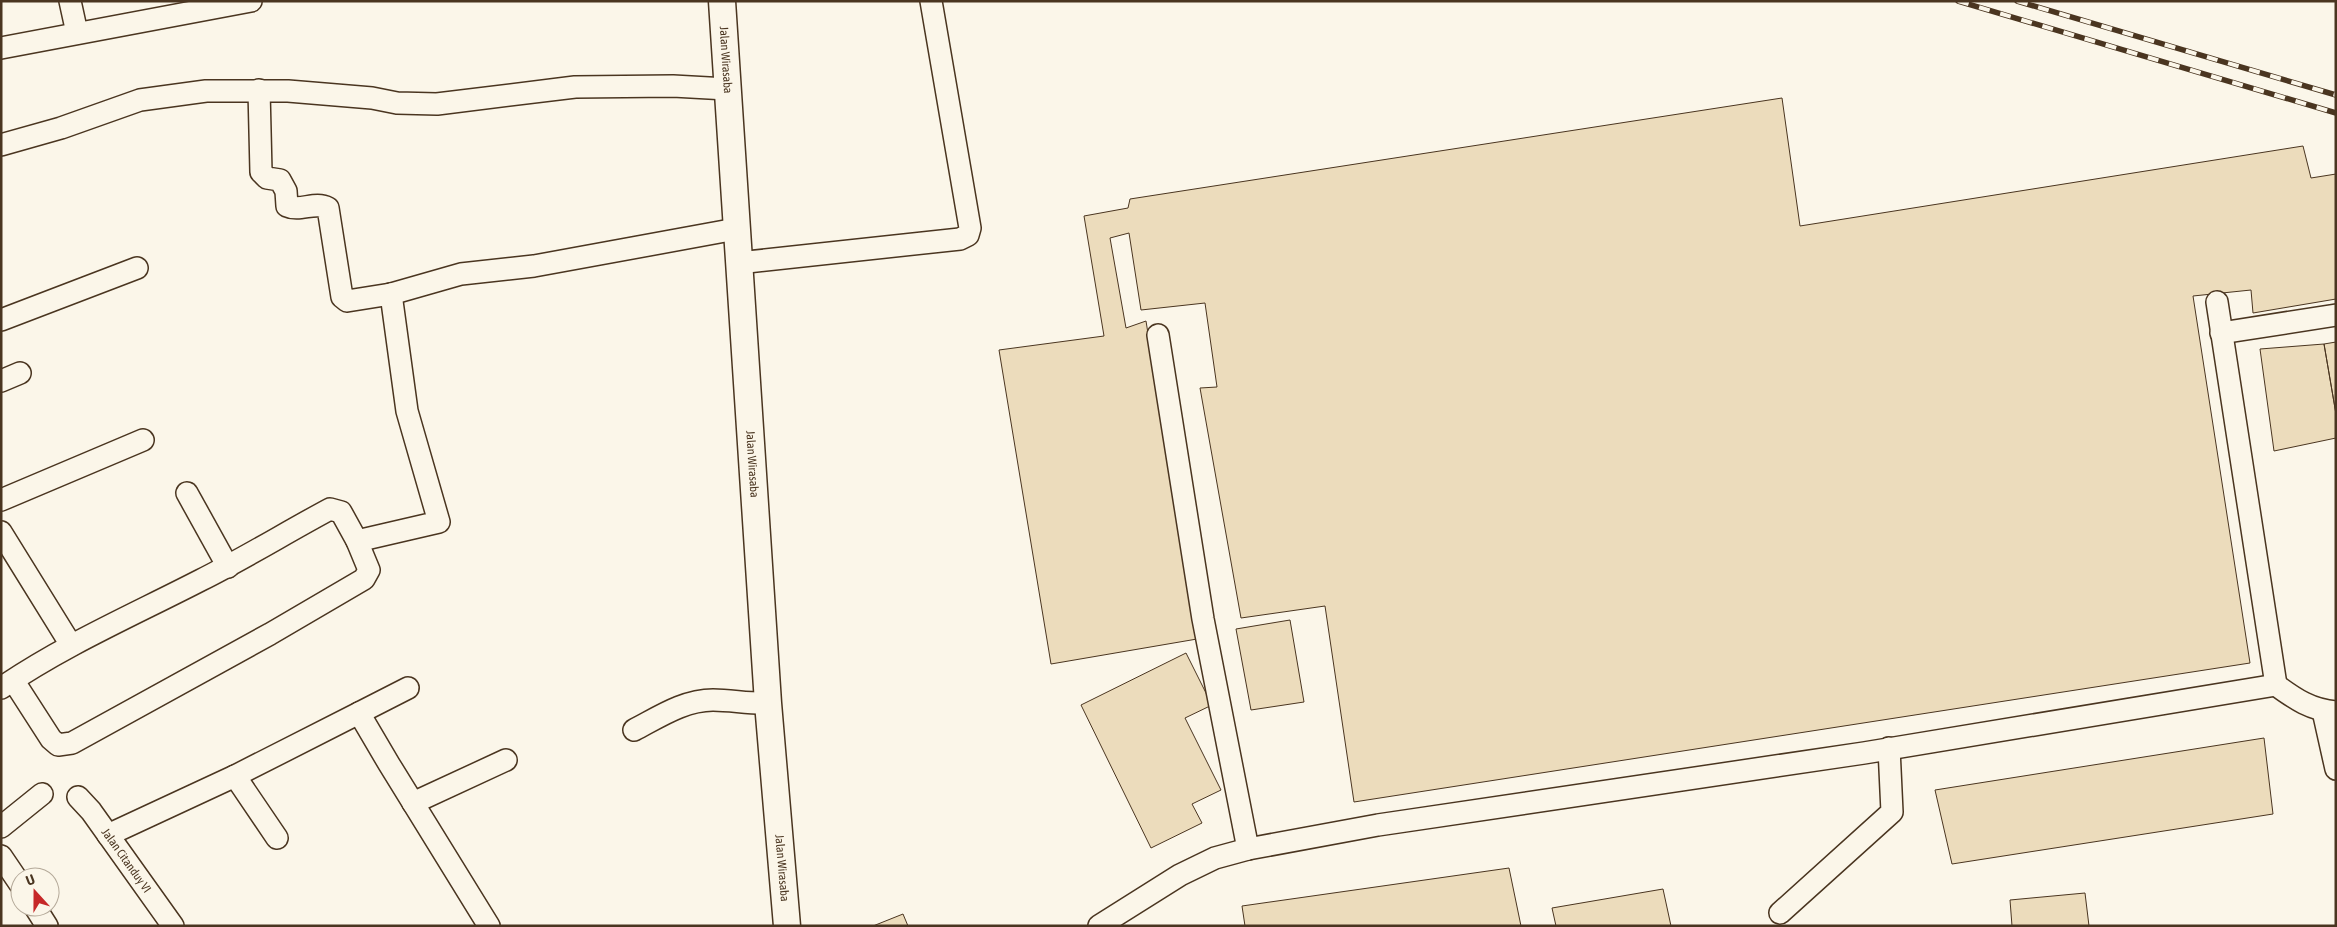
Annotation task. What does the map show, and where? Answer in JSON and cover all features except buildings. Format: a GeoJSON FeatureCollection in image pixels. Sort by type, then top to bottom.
{"type":"FeatureCollection","features":[{"type":"Feature","properties":{"kind":"main road","name":"Jalan Wirasaba"},"geometry":{"type":"LineString","coordinates":[[722,1],[768,703],[787,926]]}},
{"type":"Feature","properties":{"kind":"street"},"geometry":{"type":"LineString","coordinates":[[70,1],[77,33]]}},
{"type":"Feature","properties":{"kind":"street"},"geometry":{"type":"LineString","coordinates":[[1,48],[32,44],[77,33],[252,1]]}},
{"type":"Feature","properties":{"kind":"street"},"geometry":{"type":"LineString","coordinates":[[738,262],[960,239],[968,235],[970,228],[931,1]]}},
{"type":"Feature","properties":{"kind":"street"},"geometry":{"type":"LineString","coordinates":[[1,145],[61,128],[140,100],[206,91],[259,90],[372,98],[396,104],[437,104],[575,87],[673,86],[727,89]]}},
{"type":"Feature","properties":{"kind":"street"},"geometry":{"type":"LineString","coordinates":[[259,90],[261,172],[267,178],[280,180],[286,191],[287,206],[294,209],[317,205],[328,208],[332,246],[344,299],[357,300],[391,294],[461,274],[534,266],[736,229]]}},
{"type":"Feature","properties":{"kind":"street"},"geometry":{"type":"LineString","coordinates":[[1,320],[138,268]]}},
{"type":"Feature","properties":{"kind":"street"},"geometry":{"type":"LineString","coordinates":[[357,541],[440,522],[407,411],[391,294]]}},
{"type":"Feature","properties":{"kind":"street"},"geometry":{"type":"LineString","coordinates":[[2217,302],[2276,685]]}},
{"type":"Feature","properties":{"kind":"street"},"geometry":{"type":"LineString","coordinates":[[2222,333],[2336,315]]}},
{"type":"Feature","properties":{"kind":"street"},"geometry":{"type":"LineString","coordinates":[[1158,335],[1204,628],[1248,849]]}},
{"type":"Feature","properties":{"kind":"street"},"geometry":{"type":"LineString","coordinates":[[1,500],[143,440]]}},
{"type":"Feature","properties":{"kind":"street"},"geometry":{"type":"LineString","coordinates":[[187,493],[228,567]]}},
{"type":"Feature","properties":{"kind":"street"},"geometry":{"type":"LineString","coordinates":[[330,509],[341,512],[357,541],[368,570],[364,579],[270,634],[72,743],[58,745],[50,739],[7,684],[71,645],[228,567],[330,509]]}},
{"type":"Feature","properties":{"kind":"street"},"geometry":{"type":"LineString","coordinates":[[1,532],[71,645]]}},
{"type":"Feature","properties":{"kind":"street"},"geometry":{"type":"LineString","coordinates":[[1099,926],[1180,875],[1215,858],[1248,849],[1378,825],[1889,748],[2276,685],[2304,705],[2329,711],[2336,769]]}},
{"type":"Feature","properties":{"kind":"street"},"geometry":{"type":"LineString","coordinates":[[108,835],[235,776],[408,688]]}},
{"type":"Feature","properties":{"kind":"street"},"geometry":{"type":"LineString","coordinates":[[634,730],[674,709],[693,702],[713,700],[752,704],[768,703]]}},
{"type":"Feature","properties":{"kind":"street"},"geometry":{"type":"LineString","coordinates":[[359,713],[489,926]]}},
{"type":"Feature","properties":{"kind":"street"},"geometry":{"type":"LineString","coordinates":[[1780,913],[1892,812],[1889,748]]}},
{"type":"Feature","properties":{"kind":"street"},"geometry":{"type":"LineString","coordinates":[[413,803],[506,760]]}},
{"type":"Feature","properties":{"kind":"street"},"geometry":{"type":"LineString","coordinates":[[235,776],[277,838]]}},
{"type":"Feature","properties":{"kind":"street"},"geometry":{"type":"LineString","coordinates":[[1,827],[42,794]]}},
{"type":"Feature","properties":{"kind":"street","name":"Jalan Citanduy VI"},"geometry":{"type":"LineString","coordinates":[[78,796],[173,926]]}},
{"type":"Feature","properties":{"kind":"street"},"geometry":{"type":"LineString","coordinates":[[1,856],[10,869]]}},
{"type":"Feature","properties":{"kind":"railway"},"geometry":{"type":"LineString","coordinates":[[1958,1],[2336,113]]}},
{"type":"Feature","properties":{"kind":"railway"},"geometry":{"type":"LineString","coordinates":[[2017,1],[2336,95]]}}]}
